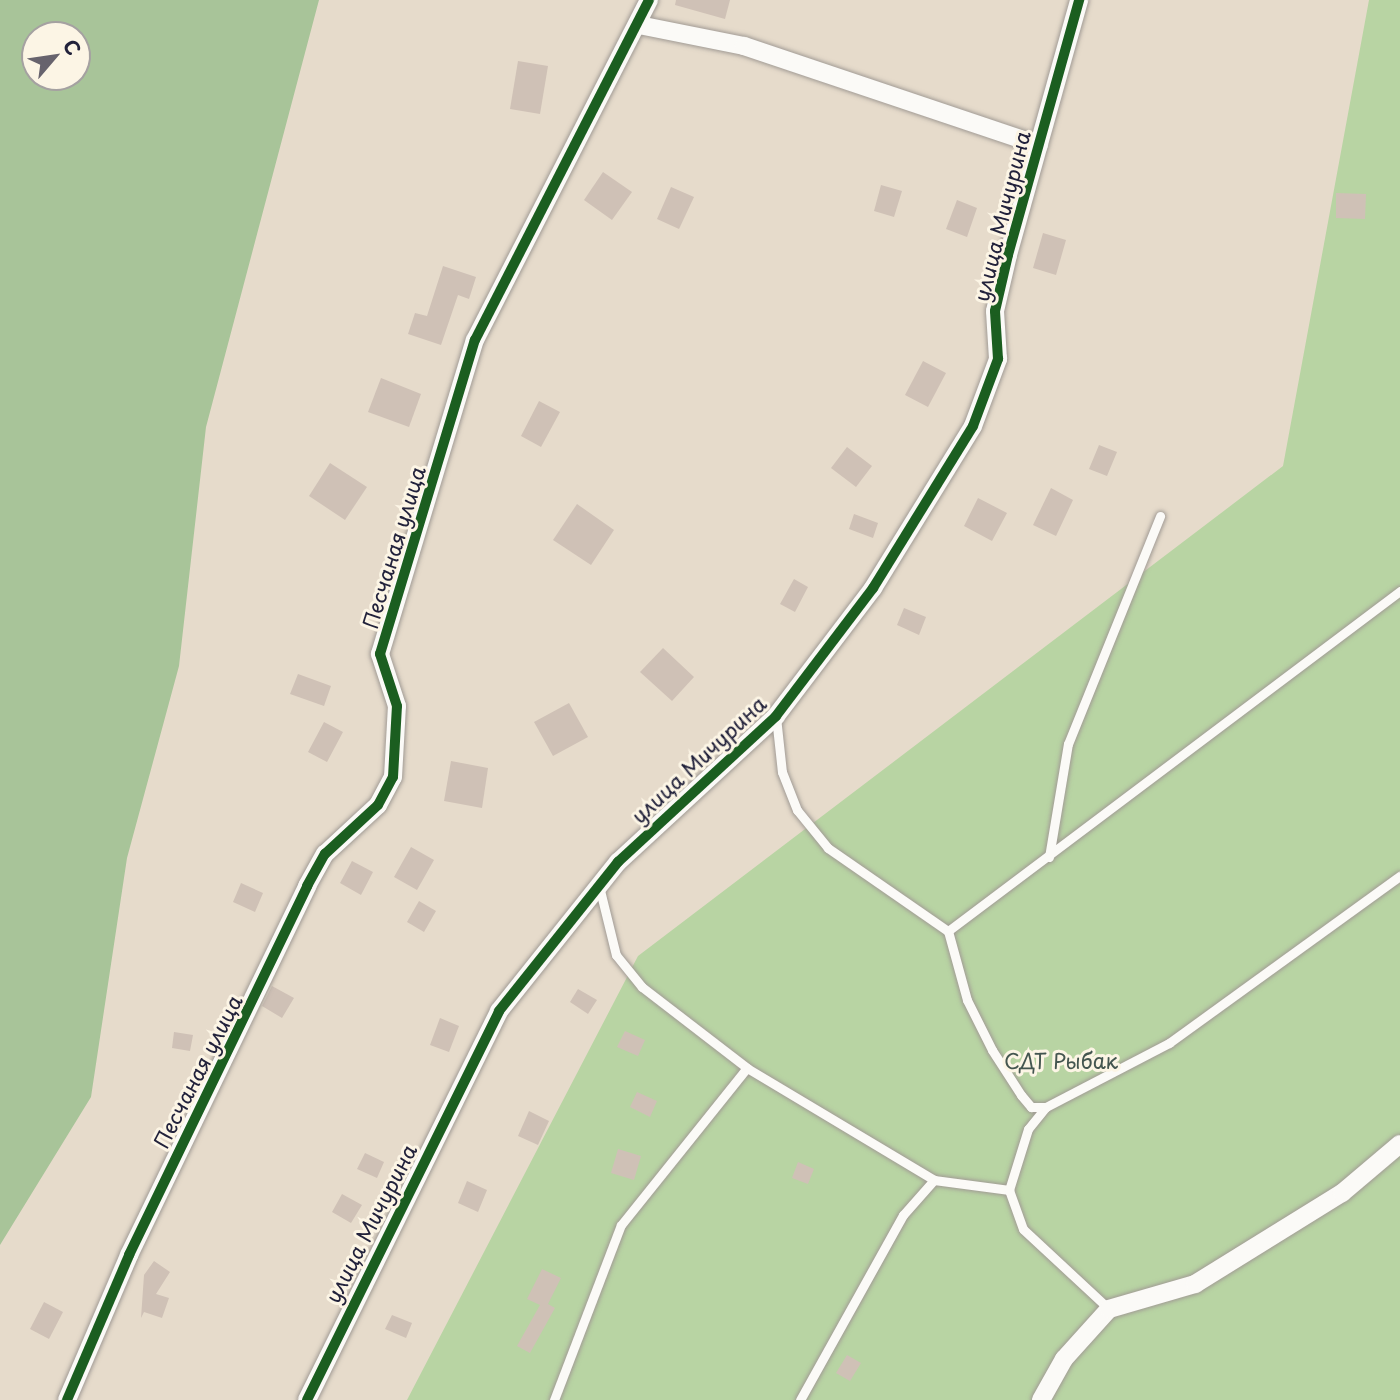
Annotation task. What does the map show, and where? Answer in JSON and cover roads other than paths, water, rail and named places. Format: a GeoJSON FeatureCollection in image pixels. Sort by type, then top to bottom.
{"type":"FeatureCollection","features":[{"type":"Feature","properties":{"kind":"street","name":"Песчаная улица"},"geometry":{"type":"LineString","coordinates":[[67,1400],[135,1242],[307,886],[325,854],[378,805],[393,777],[397,706],[380,654],[475,340],[649,0]]}},
{"type":"Feature","properties":{"kind":"street","name":"улица Мичурина"},"geometry":{"type":"LineString","coordinates":[[307,1400],[499,1011],[599,884],[680,800],[776,716],[873,587],[973,426],[998,359],[995,311],[1079,0]]}},
{"type":"Feature","properties":{"kind":"street"},"geometry":{"type":"LineString","coordinates":[[639,24],[744,46],[1039,145]]}},
{"type":"Feature","properties":{"kind":"street"},"geometry":{"type":"LineString","coordinates":[[1041,1400],[1064,1359],[1109,1309],[1195,1283],[1342,1193],[1400,1144]]}},
{"type":"Feature","properties":{"kind":"lane"},"geometry":{"type":"LineString","coordinates":[[1049,857],[1068,744],[1160,516]]}},
{"type":"Feature","properties":{"kind":"lane"},"geometry":{"type":"LineString","coordinates":[[948,931],[1400,591]]}},
{"type":"Feature","properties":{"kind":"lane"},"geometry":{"type":"LineString","coordinates":[[776,716],[782,772],[797,810],[828,848],[948,931],[967,1000],[992,1049],[1031,1107],[1046,1107]]}},
{"type":"Feature","properties":{"kind":"lane"},"geometry":{"type":"LineString","coordinates":[[1109,1309],[1023,1229],[1009,1190],[1023,1138],[1046,1107],[1170,1043],[1400,876]]}},
{"type":"Feature","properties":{"kind":"lane"},"geometry":{"type":"LineString","coordinates":[[599,884],[615,955],[642,988],[747,1068],[934,1180],[1009,1190]]}},
{"type":"Feature","properties":{"kind":"lane"},"geometry":{"type":"LineString","coordinates":[[554,1400],[621,1225],[747,1068]]}},
{"type":"Feature","properties":{"kind":"lane"},"geometry":{"type":"LineString","coordinates":[[800,1400],[903,1215],[934,1180]]}},
{"type":"Feature","properties":{"kind":"park label","name":"СДТ Рыбак"},"geometry":{"type":"Point","coordinates":[1061,1060]}}]}
